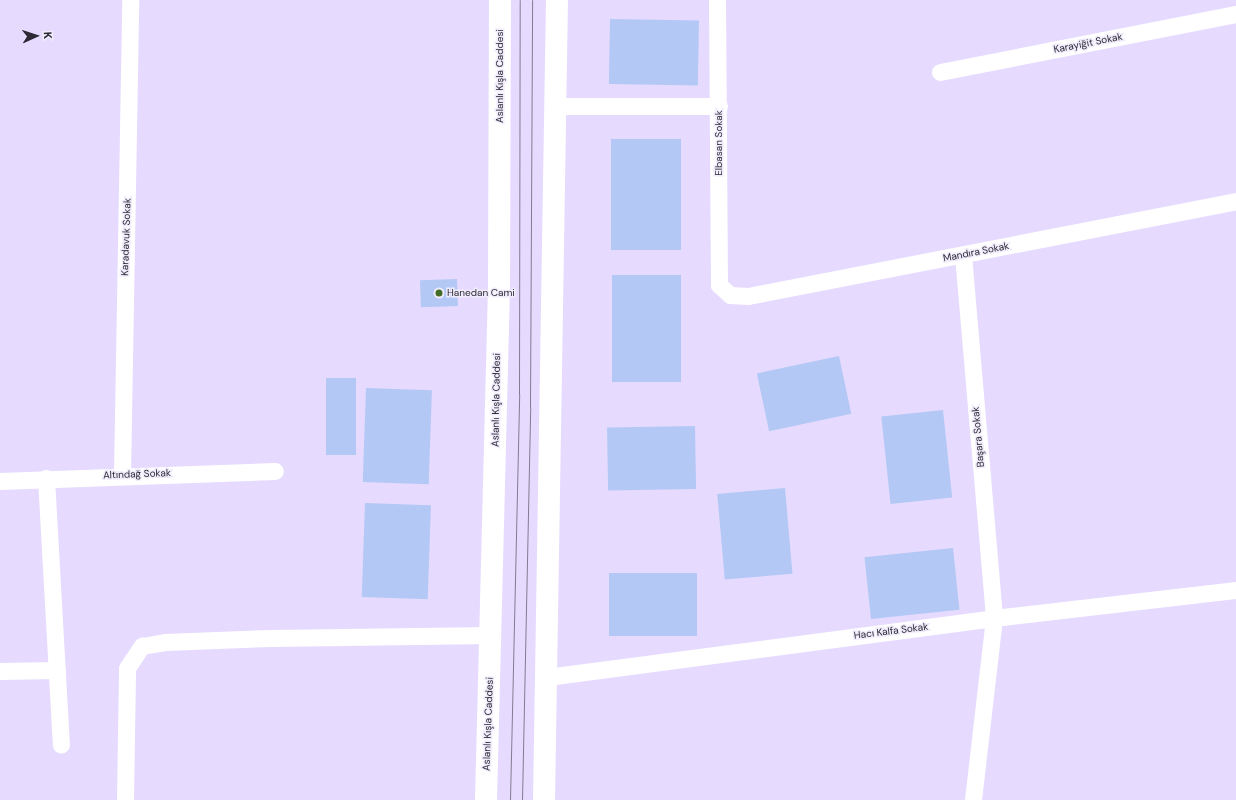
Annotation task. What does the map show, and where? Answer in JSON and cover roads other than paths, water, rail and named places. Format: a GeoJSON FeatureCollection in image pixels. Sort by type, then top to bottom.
{"type":"FeatureCollection","features":[{"type":"Feature","properties":{"kind":"main road","name":"Aslanlı Kışla Caddesi"},"geometry":{"type":"LineString","coordinates":[[486,800],[499,286],[500,0]]}},
{"type":"Feature","properties":{"kind":"main road"},"geometry":{"type":"LineString","coordinates":[[544,800],[557,0]]}},
{"type":"Feature","properties":{"kind":"street","name":"Karadavuk Sokak"},"geometry":{"type":"LineString","coordinates":[[122,474],[130,121],[130,0]]}},
{"type":"Feature","properties":{"kind":"street","name":"Elbasan Sokak"},"geometry":{"type":"LineString","coordinates":[[717,0],[719,106],[719,285]]}},
{"type":"Feature","properties":{"kind":"street","name":"Karayiğit Sokak"},"geometry":{"type":"LineString","coordinates":[[940,72],[1236,14]]}},
{"type":"Feature","properties":{"kind":"street"},"geometry":{"type":"LineString","coordinates":[[555,106],[719,106]]}},
{"type":"Feature","properties":{"kind":"street","name":"Mandıra Sokak"},"geometry":{"type":"LineString","coordinates":[[719,285],[730,295],[748,296],[1236,201]]}},
{"type":"Feature","properties":{"kind":"street","name":"Başara Sokak"},"geometry":{"type":"LineString","coordinates":[[963,255],[994,618],[973,800]]}},
{"type":"Feature","properties":{"kind":"street","name":"Altındağ Sokak"},"geometry":{"type":"LineString","coordinates":[[0,480],[122,474],[275,471]]}},
{"type":"Feature","properties":{"kind":"street"},"geometry":{"type":"LineString","coordinates":[[46,478],[61,745]]}},
{"type":"Feature","properties":{"kind":"street","name":"Hacı Kalfa Sokak"},"geometry":{"type":"LineString","coordinates":[[547,677],[994,618],[1236,590]]}},
{"type":"Feature","properties":{"kind":"street"},"geometry":{"type":"LineString","coordinates":[[124,800],[127,668],[142,646],[165,642],[256,639],[491,635]]}},
{"type":"Feature","properties":{"kind":"street"},"geometry":{"type":"LineString","coordinates":[[0,671],[57,670]]}},
{"type":"Feature","properties":{"kind":"tram line"},"geometry":{"type":"LineString","coordinates":[[510,800],[519,394],[520,0]]}},
{"type":"Feature","properties":{"kind":"tram line"},"geometry":{"type":"LineString","coordinates":[[522,800],[530,407],[532,0]]}},
{"type":"Feature","properties":{"kind":"place","name":"Hanedan Cami"},"geometry":{"type":"Point","coordinates":[439,293]}}]}
